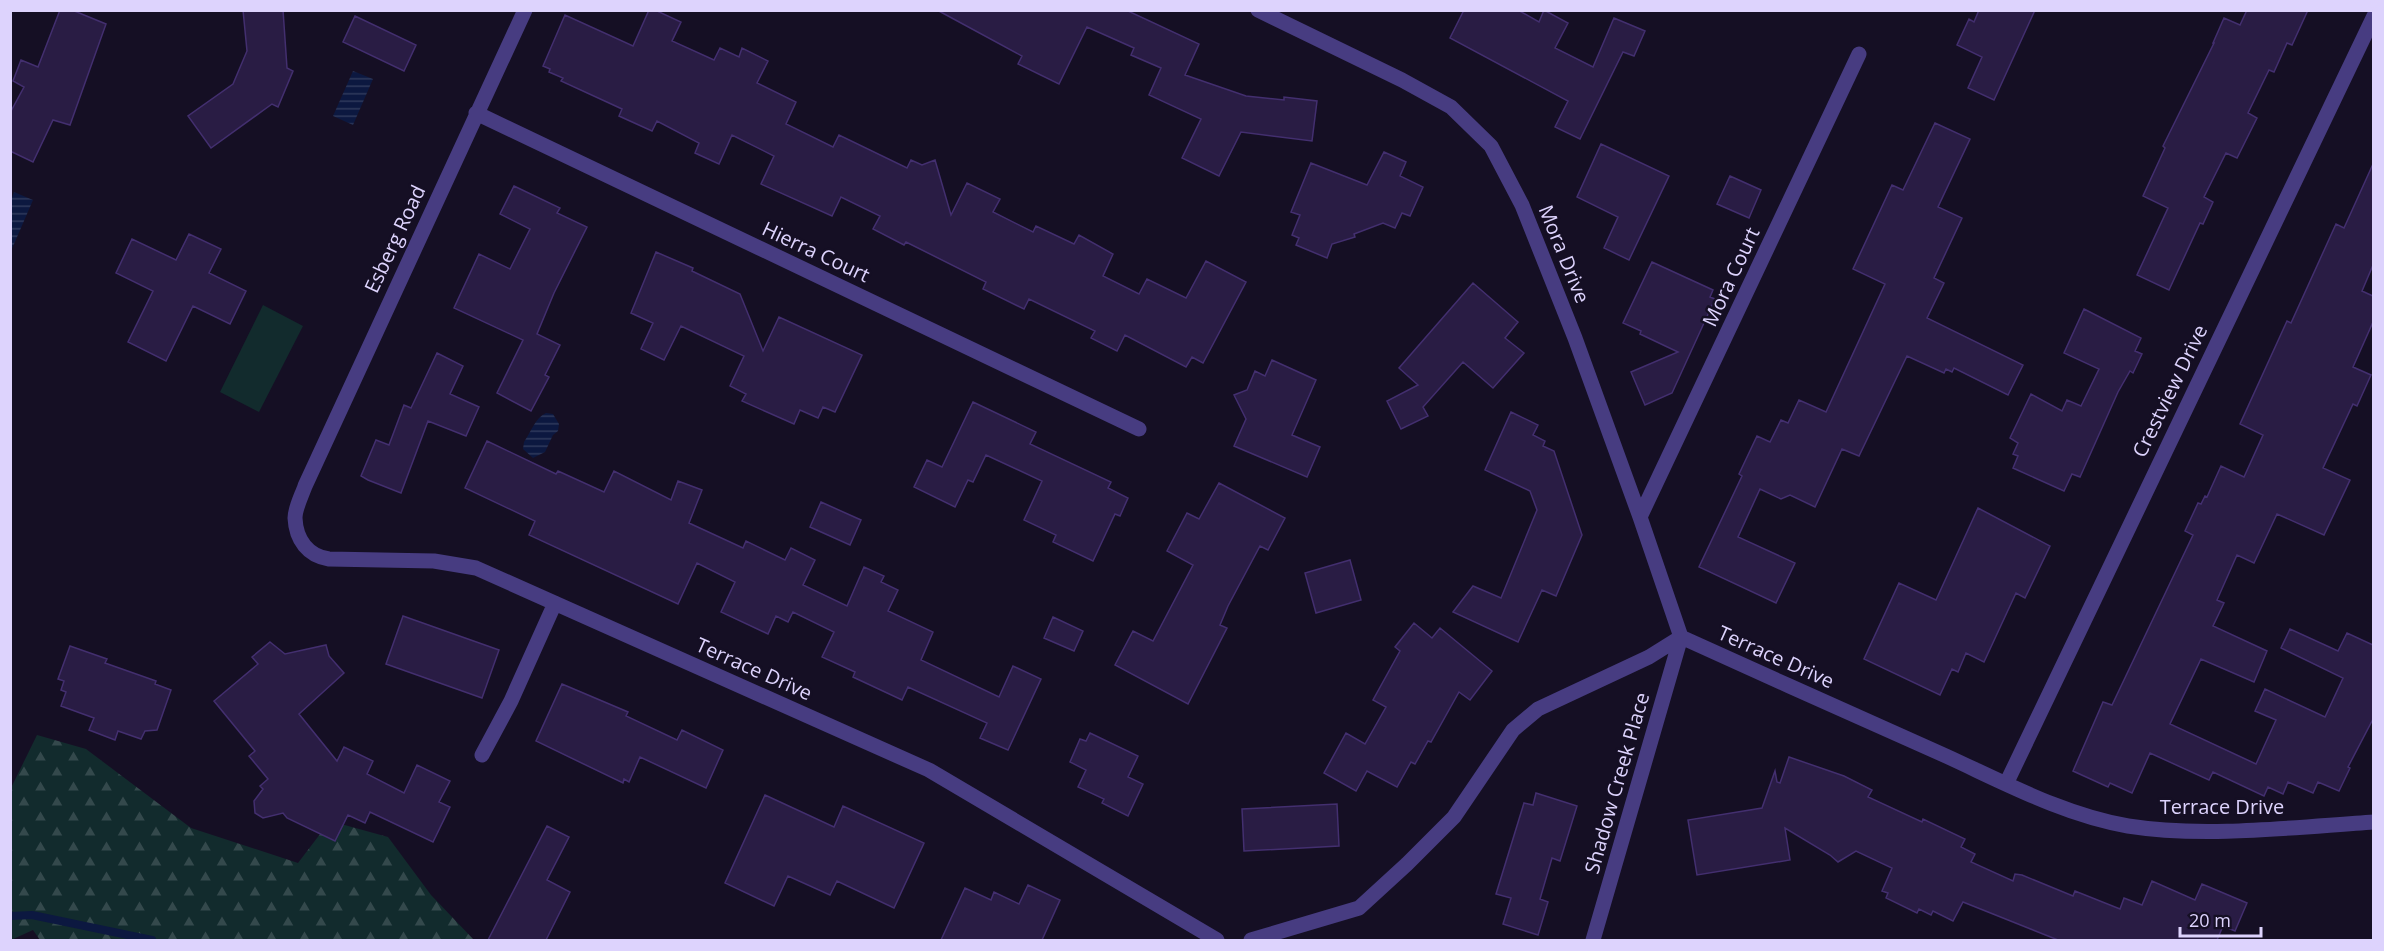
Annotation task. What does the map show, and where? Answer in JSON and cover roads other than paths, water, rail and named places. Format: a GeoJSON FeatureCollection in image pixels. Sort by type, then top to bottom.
{"type":"FeatureCollection","features":[{"type":"Feature","properties":{"kind":"street","name":"Esberg Road"},"geometry":{"type":"LineString","coordinates":[[305,486],[525,10]]}},
{"type":"Feature","properties":{"kind":"street","name":"Mora Drive"},"geometry":{"type":"LineString","coordinates":[[1258,10],[1402,80],[1451,107],[1491,146],[1522,205],[1547,267],[1640,517],[1681,637]]}},
{"type":"Feature","properties":{"kind":"street","name":"Crestview Drive"},"geometry":{"type":"LineString","coordinates":[[2006,784],[2373,16]]}},
{"type":"Feature","properties":{"kind":"street","name":"Mora Court"},"geometry":{"type":"LineString","coordinates":[[1640,517],[1859,54]]}},
{"type":"Feature","properties":{"kind":"street","name":"Hierra Court"},"geometry":{"type":"LineString","coordinates":[[476,114],[1139,429]]}},
{"type":"Feature","properties":{"kind":"street","name":"Terrace Drive"},"geometry":{"type":"LineString","coordinates":[[305,486],[295,516],[298,532],[305,548],[316,557],[347,561],[434,561],[476,568],[929,770],[1217,940]]}},
{"type":"Feature","properties":{"kind":"street"},"geometry":{"type":"LineString","coordinates":[[482,755],[511,701],[555,603]]}},
{"type":"Feature","properties":{"kind":"street","name":"Terrace Drive"},"geometry":{"type":"LineString","coordinates":[[1681,637],[2056,806],[2084,814],[2147,828],[2269,829],[2373,822]]}},
{"type":"Feature","properties":{"kind":"street"},"geometry":{"type":"LineString","coordinates":[[1251,940],[1359,908],[1454,817],[1513,730],[1538,709],[1649,657],[1681,637]]}},
{"type":"Feature","properties":{"kind":"street","name":"Shadow Creek Place"},"geometry":{"type":"LineString","coordinates":[[1593,940],[1681,637]]}},
{"type":"Feature","properties":{"kind":"water"},"geometry":{"type":"Polygon","coordinates":[[[353,71],[373,79],[353,125],[333,116],[353,71]]]}},
{"type":"Feature","properties":{"kind":"water"},"geometry":{"type":"Polygon","coordinates":[[[14,192],[33,200],[11,251],[11,200],[14,192]]]}},
{"type":"Feature","properties":{"kind":"water"},"geometry":{"type":"Polygon","coordinates":[[[546,413],[553,414],[559,424],[558,431],[553,435],[545,452],[533,458],[523,449],[524,442],[536,422],[546,413]]]}},
{"type":"Feature","properties":{"kind":"waterway"},"geometry":{"type":"LineString","coordinates":[[10,916],[32,915],[152,940]]}}]}
